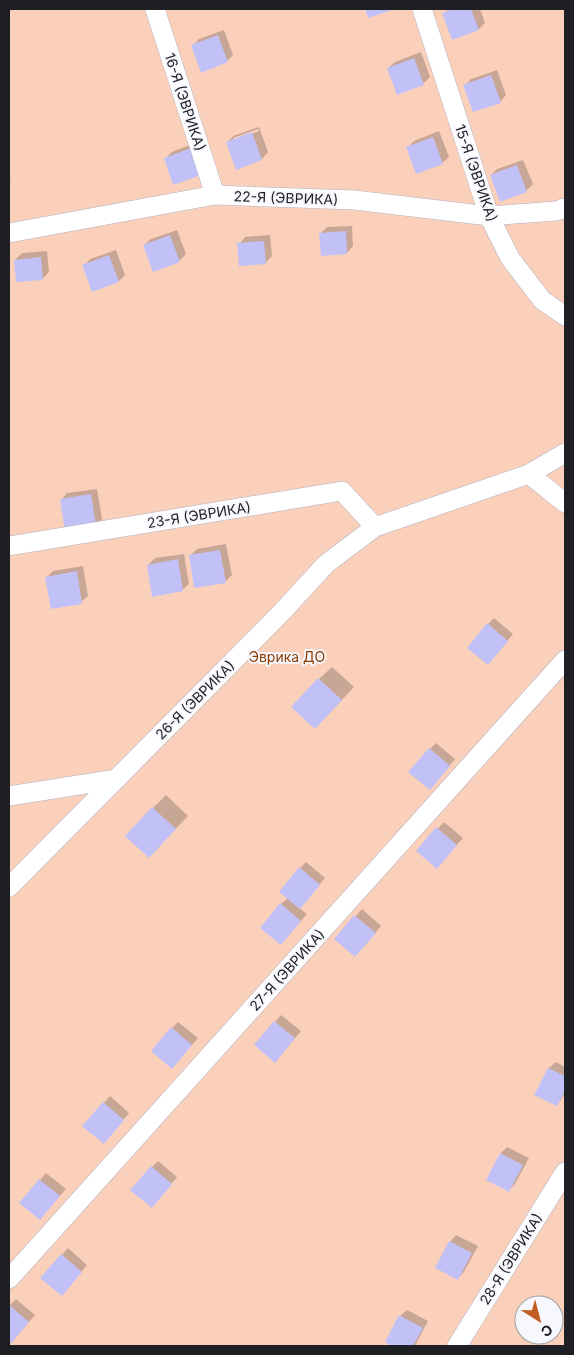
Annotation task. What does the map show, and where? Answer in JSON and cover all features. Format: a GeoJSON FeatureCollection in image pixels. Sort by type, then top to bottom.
{"type":"FeatureCollection","features":[{"type":"Feature","properties":{"kind":"lane","name":"16-Я (ЭВРИКА)"},"geometry":{"type":"LineString","coordinates":[[155,9],[215,195]]}},
{"type":"Feature","properties":{"kind":"lane","name":"15-Я (ЭВРИКА)"},"geometry":{"type":"LineString","coordinates":[[422,9],[490,216],[510,258],[542,300],[565,316]]}},
{"type":"Feature","properties":{"kind":"lane","name":"22-Я (ЭВРИКА)"},"geometry":{"type":"LineString","coordinates":[[9,233],[215,195],[354,200],[490,216],[556,211],[565,208]]}},
{"type":"Feature","properties":{"kind":"lane"},"geometry":{"type":"LineString","coordinates":[[565,454],[529,474],[565,503]]}},
{"type":"Feature","properties":{"kind":"lane","name":"26-Я (ЭВРИКА)"},"geometry":{"type":"LineString","coordinates":[[9,887],[281,613],[326,564],[375,527],[529,474]]}},
{"type":"Feature","properties":{"kind":"lane","name":"23-Я (ЭВРИКА)"},"geometry":{"type":"LineString","coordinates":[[9,546],[342,491],[375,527]]}},
{"type":"Feature","properties":{"kind":"lane","name":"27-Я (ЭВРИКА)"},"geometry":{"type":"LineString","coordinates":[[9,1279],[565,660]]}},
{"type":"Feature","properties":{"kind":"lane"},"geometry":{"type":"LineString","coordinates":[[9,796],[117,779]]}},
{"type":"Feature","properties":{"kind":"lane","name":"28-Я (ЭВРИКА)"},"geometry":{"type":"LineString","coordinates":[[457,1346],[565,1172]]}},
{"type":"Feature","properties":{"kind":"green space","name":"Эврика ДО"},"geometry":{"type":"Polygon","coordinates":[[[9,9],[565,9],[565,1346],[9,1346],[9,9]]]}},
{"type":"Feature","properties":{"kind":"building"},"geometry":{"type":"Polygon","coordinates":[[[365,9],[395,9],[368,18],[365,9]]]}},
{"type":"Feature","properties":{"kind":"building"},"geometry":{"type":"Polygon","coordinates":[[[454,9],[471,9],[479,30],[452,40],[442,13],[454,9]]]}},
{"type":"Feature","properties":{"kind":"building"},"geometry":{"type":"Polygon","coordinates":[[[218,35],[228,62],[201,73],[191,45],[218,35]]]}},
{"type":"Feature","properties":{"kind":"building"},"geometry":{"type":"Polygon","coordinates":[[[414,58],[424,85],[397,95],[387,68],[414,58]]]}},
{"type":"Feature","properties":{"kind":"building"},"geometry":{"type":"Polygon","coordinates":[[[491,75],[501,103],[473,112],[463,85],[491,75]]]}},
{"type":"Feature","properties":{"kind":"building"},"geometry":{"type":"Polygon","coordinates":[[[252,132],[262,160],[236,170],[226,142],[252,132]]]}},
{"type":"Feature","properties":{"kind":"building"},"geometry":{"type":"Polygon","coordinates":[[[433,137],[443,164],[416,174],[406,147],[433,137]]]}},
{"type":"Feature","properties":{"kind":"building"},"geometry":{"type":"Polygon","coordinates":[[[191,148],[201,175],[173,185],[164,158],[191,148]]]}},
{"type":"Feature","properties":{"kind":"building"},"geometry":{"type":"Polygon","coordinates":[[[517,165],[527,192],[500,202],[490,175],[517,165]]]}},
{"type":"Feature","properties":{"kind":"building"},"geometry":{"type":"Polygon","coordinates":[[[346,231],[347,254],[321,256],[319,233],[346,231]]]}},
{"type":"Feature","properties":{"kind":"building"},"geometry":{"type":"Polygon","coordinates":[[[170,235],[180,262],[153,272],[143,245],[170,235]]]}},
{"type":"Feature","properties":{"kind":"building"},"geometry":{"type":"Polygon","coordinates":[[[264,241],[266,264],[239,266],[237,243],[264,241]]]}},
{"type":"Feature","properties":{"kind":"building"},"geometry":{"type":"Polygon","coordinates":[[[109,255],[119,282],[92,292],[82,265],[109,255]]]}},
{"type":"Feature","properties":{"kind":"building"},"geometry":{"type":"Polygon","coordinates":[[[41,257],[43,280],[16,282],[14,260],[41,257]]]}},
{"type":"Feature","properties":{"kind":"building"},"geometry":{"type":"Polygon","coordinates":[[[91,494],[96,526],[65,532],[60,499],[91,494]]]}},
{"type":"Feature","properties":{"kind":"building"},"geometry":{"type":"Polygon","coordinates":[[[220,550],[226,583],[194,588],[189,555],[220,550]]]}},
{"type":"Feature","properties":{"kind":"building"},"geometry":{"type":"Polygon","coordinates":[[[178,559],[183,591],[152,597],[147,565],[178,559]]]}},
{"type":"Feature","properties":{"kind":"building"},"geometry":{"type":"Polygon","coordinates":[[[77,571],[82,604],[51,609],[45,577],[77,571]]]}},
{"type":"Feature","properties":{"kind":"building"},"geometry":{"type":"Polygon","coordinates":[[[487,623],[508,641],[488,665],[467,648],[487,623]]]}},
{"type":"Feature","properties":{"kind":"building"},"geometry":{"type":"Polygon","coordinates":[[[318,678],[342,700],[315,729],[291,707],[318,678]]]}},
{"type":"Feature","properties":{"kind":"building"},"geometry":{"type":"Polygon","coordinates":[[[429,748],[450,766],[430,790],[408,772],[429,748]]]}},
{"type":"Feature","properties":{"kind":"building"},"geometry":{"type":"Polygon","coordinates":[[[152,807],[176,829],[149,858],[125,836],[152,807]]]}},
{"type":"Feature","properties":{"kind":"building"},"geometry":{"type":"Polygon","coordinates":[[[436,827],[457,845],[437,869],[416,851],[436,827]]]}},
{"type":"Feature","properties":{"kind":"building"},"geometry":{"type":"Polygon","coordinates":[[[299,867],[320,885],[300,909],[279,892],[299,867]]]}},
{"type":"Feature","properties":{"kind":"building"},"geometry":{"type":"Polygon","coordinates":[[[280,903],[301,921],[281,945],[260,928],[280,903]]]}},
{"type":"Feature","properties":{"kind":"building"},"geometry":{"type":"Polygon","coordinates":[[[354,915],[376,933],[355,957],[334,939],[354,915]]]}},
{"type":"Feature","properties":{"kind":"building"},"geometry":{"type":"Polygon","coordinates":[[[274,1021],[295,1038],[275,1063],[254,1045],[274,1021]]]}},
{"type":"Feature","properties":{"kind":"building"},"geometry":{"type":"Polygon","coordinates":[[[171,1027],[192,1045],[172,1069],[151,1051],[171,1027]]]}},
{"type":"Feature","properties":{"kind":"building"},"geometry":{"type":"Polygon","coordinates":[[[548,1068],[565,1076],[565,1091],[557,1106],[534,1095],[548,1068]]]}},
{"type":"Feature","properties":{"kind":"building"},"geometry":{"type":"Polygon","coordinates":[[[103,1102],[124,1120],[104,1144],[82,1126],[103,1102]]]}},
{"type":"Feature","properties":{"kind":"building"},"geometry":{"type":"Polygon","coordinates":[[[500,1153],[523,1165],[509,1192],[486,1180],[500,1153]]]}},
{"type":"Feature","properties":{"kind":"building"},"geometry":{"type":"Polygon","coordinates":[[[151,1166],[172,1184],[152,1208],[130,1190],[151,1166]]]}},
{"type":"Feature","properties":{"kind":"building"},"geometry":{"type":"Polygon","coordinates":[[[39,1179],[60,1196],[40,1220],[19,1203],[39,1179]]]}},
{"type":"Feature","properties":{"kind":"building"},"geometry":{"type":"Polygon","coordinates":[[[449,1241],[472,1253],[458,1280],[435,1268],[449,1241]]]}},
{"type":"Feature","properties":{"kind":"building"},"geometry":{"type":"Polygon","coordinates":[[[61,1254],[82,1272],[62,1296],[40,1278],[61,1254]]]}},
{"type":"Feature","properties":{"kind":"building"},"geometry":{"type":"Polygon","coordinates":[[[9,1305],[29,1322],[9,1346],[9,1305]]]}},
{"type":"Feature","properties":{"kind":"building"},"geometry":{"type":"Polygon","coordinates":[[[399,1315],[423,1328],[413,1346],[392,1346],[385,1342],[399,1315]]]}}]}
